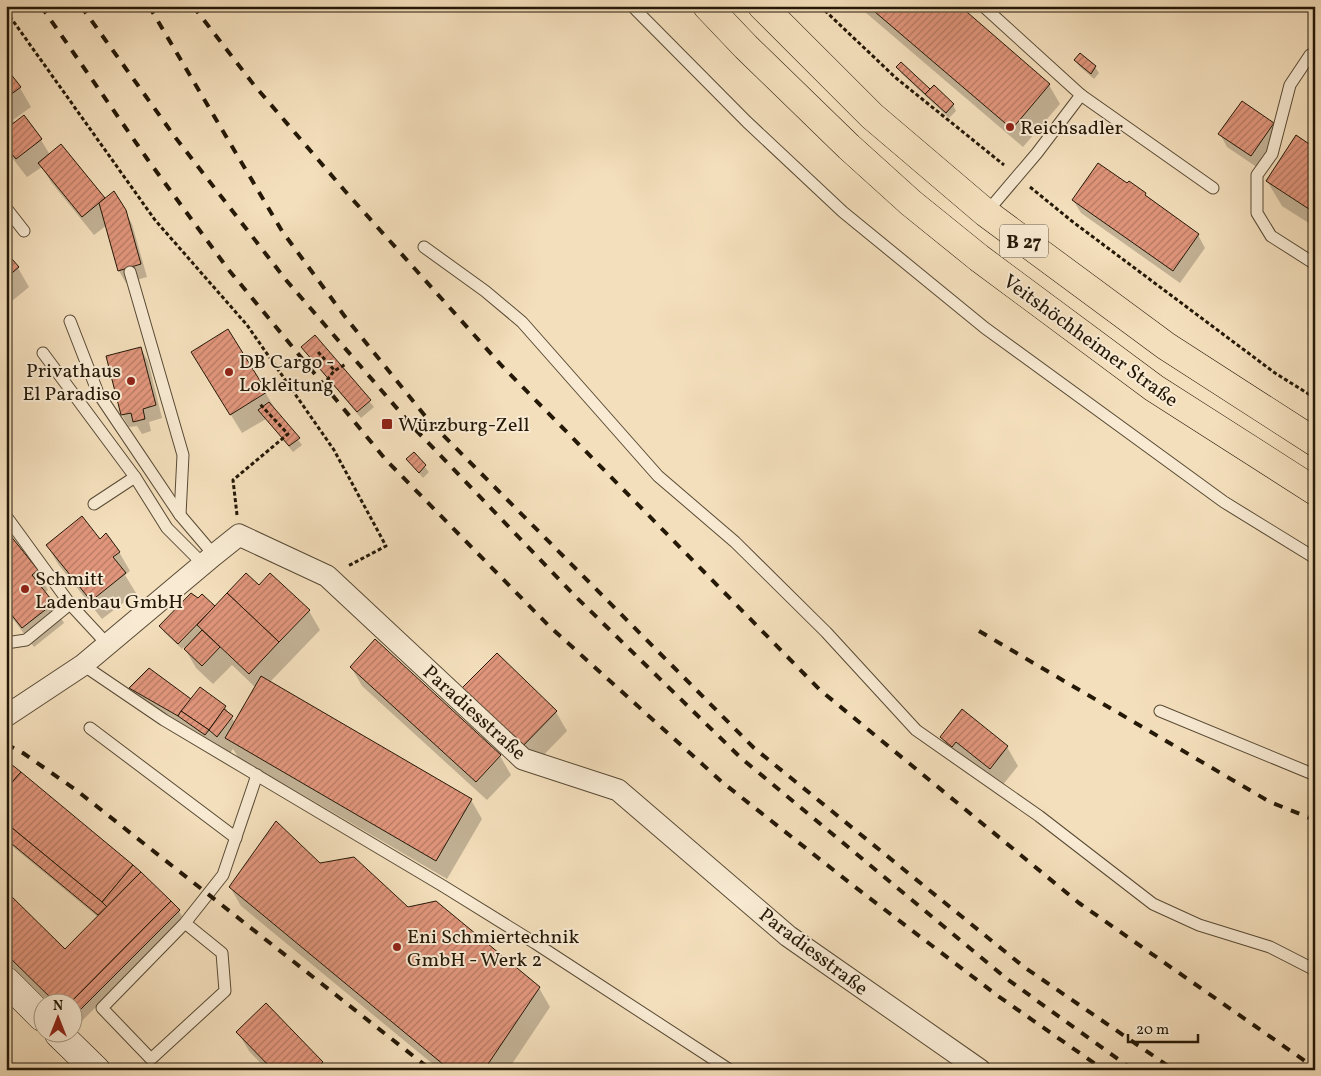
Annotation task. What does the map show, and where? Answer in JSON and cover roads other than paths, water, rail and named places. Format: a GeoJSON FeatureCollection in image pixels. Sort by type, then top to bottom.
{"type":"FeatureCollection","features":[{"type":"Feature","properties":{"kind":"highway","name":"Veitshöchheimer Straße"},"geometry":{"type":"LineString","coordinates":[[707,6],[746,47],[849,147],[911,203],[979,258],[1154,388],[1315,491]]}},
{"type":"Feature","properties":{"kind":"highway","name":"Veitshöchheimer Straße"},"geometry":{"type":"LineString","coordinates":[[762,6],[872,116],[986,213],[1166,346],[1315,442]]}},
{"type":"Feature","properties":{"kind":"street","name":"Paradiesstraße"},"geometry":{"type":"LineString","coordinates":[[208,560],[239,535],[327,576],[523,759],[618,790],[788,936],[980,1070]]}},
{"type":"Feature","properties":{"kind":"street"},"geometry":{"type":"LineString","coordinates":[[6,716],[84,665],[208,560]]}},
{"type":"Feature","properties":{"kind":"street"},"geometry":{"type":"LineString","coordinates":[[6,981],[32,1007]]}},
{"type":"Feature","properties":{"kind":"street"},"geometry":{"type":"LineString","coordinates":[[69,1044],[96,1070]]}},
{"type":"Feature","properties":{"kind":"lane"},"geometry":{"type":"LineString","coordinates":[[632,6],[747,122],[843,212],[970,316],[1224,502],[1315,558]]}},
{"type":"Feature","properties":{"kind":"lane"},"geometry":{"type":"LineString","coordinates":[[982,6],[1081,95],[1213,188]]}},
{"type":"Feature","properties":{"kind":"lane"},"geometry":{"type":"LineString","coordinates":[[992,16],[1000,6]]}},
{"type":"Feature","properties":{"kind":"lane"},"geometry":{"type":"LineString","coordinates":[[1315,53],[1310,55],[1290,85],[1272,154],[1257,175],[1257,213],[1271,236],[1315,264]]}},
{"type":"Feature","properties":{"kind":"lane"},"geometry":{"type":"LineString","coordinates":[[986,213],[1018,176],[1081,95]]}},
{"type":"Feature","properties":{"kind":"lane"},"geometry":{"type":"LineString","coordinates":[[6,208],[24,231]]}},
{"type":"Feature","properties":{"kind":"lane"},"geometry":{"type":"LineString","coordinates":[[424,247],[485,291],[522,322],[658,476],[735,542],[826,632],[916,730],[1039,816],[1153,904],[1199,925],[1270,947],[1315,970]]}},
{"type":"Feature","properties":{"kind":"lane"},"geometry":{"type":"LineString","coordinates":[[130,272],[183,455],[180,515]]}},
{"type":"Feature","properties":{"kind":"lane"},"geometry":{"type":"LineString","coordinates":[[70,321],[98,394],[180,515],[208,560]]}},
{"type":"Feature","properties":{"kind":"lane"},"geometry":{"type":"LineString","coordinates":[[43,353],[135,477],[167,528],[208,560]]}},
{"type":"Feature","properties":{"kind":"lane"},"geometry":{"type":"LineString","coordinates":[[94,504],[135,477]]}},
{"type":"Feature","properties":{"kind":"lane"},"geometry":{"type":"LineString","coordinates":[[6,516],[70,604],[108,645]]}},
{"type":"Feature","properties":{"kind":"lane"},"geometry":{"type":"LineString","coordinates":[[6,643],[26,640],[70,604]]}},
{"type":"Feature","properties":{"kind":"lane"},"geometry":{"type":"LineString","coordinates":[[84,665],[164,720],[527,938],[730,1070]]}},
{"type":"Feature","properties":{"kind":"lane"},"geometry":{"type":"LineString","coordinates":[[1160,711],[1315,775]]}},
{"type":"Feature","properties":{"kind":"lane"},"geometry":{"type":"LineString","coordinates":[[90,728],[236,838]]}},
{"type":"Feature","properties":{"kind":"lane"},"geometry":{"type":"LineString","coordinates":[[185,922],[222,953],[225,991],[151,1059],[102,1008],[185,922],[223,875],[258,775]]}},
{"type":"Feature","properties":{"kind":"railway"},"geometry":{"type":"LineString","coordinates":[[41,6],[148,160],[228,269],[386,460],[549,626],[722,782],[998,996],[1104,1070]]}},
{"type":"Feature","properties":{"kind":"railway"},"geometry":{"type":"LineString","coordinates":[[81,6],[175,137],[286,280],[414,428],[573,594],[741,758],[1007,979],[1133,1070]]}},
{"type":"Feature","properties":{"kind":"railway"},"geometry":{"type":"LineString","coordinates":[[149,6],[282,231],[346,318],[430,422],[754,748],[1024,967],[1174,1070]]}},
{"type":"Feature","properties":{"kind":"railway"},"geometry":{"type":"LineString","coordinates":[[193,6],[254,85],[345,191],[502,366],[820,690],[1079,903],[1315,1068]]}},
{"type":"Feature","properties":{"kind":"railway"},"geometry":{"type":"LineString","coordinates":[[979,631],[1270,802],[1315,820]]}},
{"type":"Feature","properties":{"kind":"railway"},"geometry":{"type":"LineString","coordinates":[[6,744],[23,753],[76,790],[431,1070]]}},
{"type":"Feature","properties":{"kind":"place","name":"Reichsadler"},"geometry":{"type":"Point","coordinates":[1010,127]}},
{"type":"Feature","properties":{"kind":"place","name":"DB Cargo - Lokleitung"},"geometry":{"type":"Point","coordinates":[229,372]}},
{"type":"Feature","properties":{"kind":"place","name":"Privathaus El Paradiso"},"geometry":{"type":"Point","coordinates":[131,381]}},
{"type":"Feature","properties":{"kind":"place","name":"Würzburg-Zell"},"geometry":{"type":"Point","coordinates":[387,424]}},
{"type":"Feature","properties":{"kind":"place","name":"Schmitt Ladenbau GmbH"},"geometry":{"type":"Point","coordinates":[25,589]}},
{"type":"Feature","properties":{"kind":"place","name":"Eni Schmiertechnik GmbH - Werk 2"},"geometry":{"type":"Point","coordinates":[397,947]}}]}
